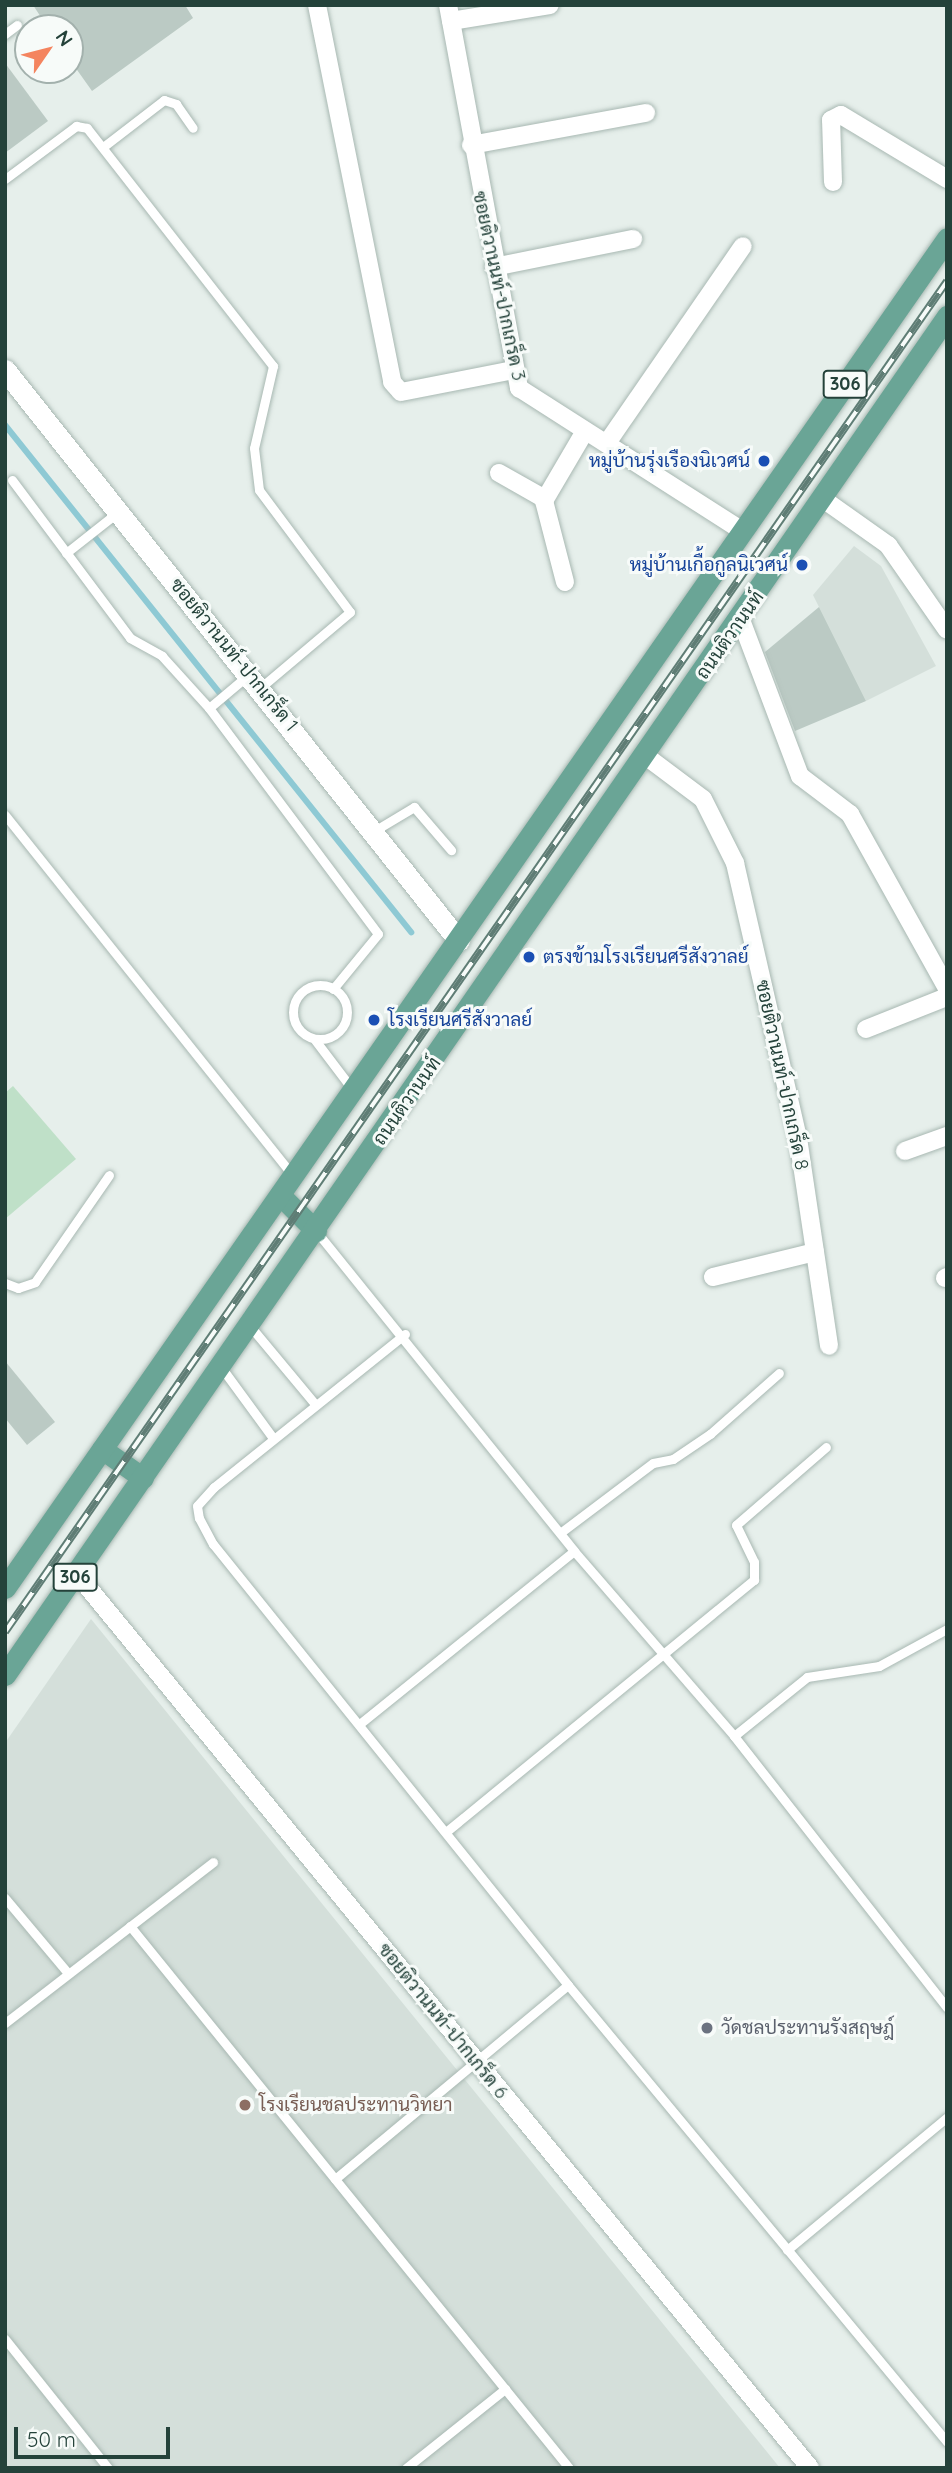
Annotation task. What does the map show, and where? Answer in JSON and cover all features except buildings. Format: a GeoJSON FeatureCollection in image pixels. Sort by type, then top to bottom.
{"type":"FeatureCollection","features":[{"type":"Feature","properties":{"kind":"main road","name":"306"},"geometry":{"type":"LineString","coordinates":[[5,1588],[947,238]]}},
{"type":"Feature","properties":{"kind":"main road","name":"ถนนติวานนท์"},"geometry":{"type":"LineString","coordinates":[[5,1675],[647,757],[823,499],[940,340],[947,316]]}},
{"type":"Feature","properties":{"kind":"main road"},"geometry":{"type":"LineString","coordinates":[[280,1195],[316,1231]]}},
{"type":"Feature","properties":{"kind":"main road"},"geometry":{"type":"LineString","coordinates":[[103,1449],[144,1478]]}},
{"type":"Feature","properties":{"kind":"street"},"geometry":{"type":"LineString","coordinates":[[317,5],[391,382],[401,392],[513,370]]}},
{"type":"Feature","properties":{"kind":"street"},"geometry":{"type":"LineString","coordinates":[[450,13],[550,5]]}},
{"type":"Feature","properties":{"kind":"street","name":"ซอยติวานนท์-ปากเกร็ด 3"},"geometry":{"type":"LineString","coordinates":[[450,13],[471,145],[513,370],[519,388],[743,531]]}},
{"type":"Feature","properties":{"kind":"street"},"geometry":{"type":"LineString","coordinates":[[471,145],[646,113]]}},
{"type":"Feature","properties":{"kind":"street"},"geometry":{"type":"LineString","coordinates":[[833,183],[831,120],[841,115],[947,179]]}},
{"type":"Feature","properties":{"kind":"street"},"geometry":{"type":"LineString","coordinates":[[494,267],[633,239]]}},
{"type":"Feature","properties":{"kind":"street"},"geometry":{"type":"LineString","coordinates":[[607,443],[743,246]]}},
{"type":"Feature","properties":{"kind":"street","name":"ซอยติวานนท์-ปากเกร็ด 1"},"geometry":{"type":"LineString","coordinates":[[5,370],[459,941]]}},
{"type":"Feature","properties":{"kind":"street"},"geometry":{"type":"LineString","coordinates":[[565,582],[545,499],[585,431]]}},
{"type":"Feature","properties":{"kind":"street"},"geometry":{"type":"LineString","coordinates":[[499,473],[545,499]]}},
{"type":"Feature","properties":{"kind":"street"},"geometry":{"type":"LineString","coordinates":[[823,499],[888,545],[947,630]]}},
{"type":"Feature","properties":{"kind":"street"},"geometry":{"type":"LineString","coordinates":[[741,620],[800,776],[850,814],[947,988]]}},
{"type":"Feature","properties":{"kind":"street","name":"ซอยติวานนท์-ปากเกร็ด 8"},"geometry":{"type":"LineString","coordinates":[[647,757],[703,799],[735,863],[798,1138],[829,1346]]}},
{"type":"Feature","properties":{"kind":"street"},"geometry":{"type":"LineString","coordinates":[[866,1029],[947,997]]}},
{"type":"Feature","properties":{"kind":"street"},"geometry":{"type":"LineString","coordinates":[[905,1151],[947,1136]]}},
{"type":"Feature","properties":{"kind":"street"},"geometry":{"type":"LineString","coordinates":[[713,1277],[815,1252]]}},
{"type":"Feature","properties":{"kind":"street","name":"ซอยติวานนท์-ปากเกร็ด 6"},"geometry":{"type":"LineString","coordinates":[[77,1574],[810,2468]]}},
{"type":"Feature","properties":{"kind":"lane"},"geometry":{"type":"LineString","coordinates":[[103,147],[164,100],[176,104],[192,128]]}},
{"type":"Feature","properties":{"kind":"lane"},"geometry":{"type":"LineString","coordinates":[[5,180],[76,126],[87,128],[272,366],[254,448],[259,490],[350,612],[254,681],[209,708]]}},
{"type":"Feature","properties":{"kind":"lane"},"geometry":{"type":"LineString","coordinates":[[12,480],[130,638],[162,656],[209,708],[379,936],[333,989]]}},
{"type":"Feature","properties":{"kind":"lane"},"geometry":{"type":"LineString","coordinates":[[66,552],[119,511]]}},
{"type":"Feature","properties":{"kind":"lane"},"geometry":{"type":"LineString","coordinates":[[374,831],[414,807],[451,850]]}},
{"type":"Feature","properties":{"kind":"lane"},"geometry":{"type":"LineString","coordinates":[[5,815],[293,1176]]}},
{"type":"Feature","properties":{"kind":"lane"},"geometry":{"type":"LineString","coordinates":[[315,1040],[343,1029],[346,1007],[333,989],[310,986],[295,999],[293,1021],[315,1040],[354,1091]]}},
{"type":"Feature","properties":{"kind":"lane"},"geometry":{"type":"LineString","coordinates":[[5,1283],[18,1288],[35,1282],[109,1175]]}},
{"type":"Feature","properties":{"kind":"lane"},"geometry":{"type":"LineString","coordinates":[[316,1231],[405,1334],[573,1551],[734,1736],[947,2008]]}},
{"type":"Feature","properties":{"kind":"lane"},"geometry":{"type":"LineString","coordinates":[[250,1326],[315,1404]]}},
{"type":"Feature","properties":{"kind":"lane"},"geometry":{"type":"LineString","coordinates":[[405,1334],[315,1404],[200,1501],[200,1518],[245,1585],[362,1722],[568,1985],[947,2442]]}},
{"type":"Feature","properties":{"kind":"lane"},"geometry":{"type":"LineString","coordinates":[[221,1367],[274,1438]]}},
{"type":"Feature","properties":{"kind":"lane"},"geometry":{"type":"LineString","coordinates":[[560,1533],[653,1463],[673,1459],[710,1434],[779,1373]]}},
{"type":"Feature","properties":{"kind":"lane"},"geometry":{"type":"LineString","coordinates":[[447,1831],[754,1580],[754,1562],[736,1525],[826,1447]]}},
{"type":"Feature","properties":{"kind":"lane"},"geometry":{"type":"LineString","coordinates":[[362,1722],[573,1551]]}},
{"type":"Feature","properties":{"kind":"lane"},"geometry":{"type":"LineString","coordinates":[[734,1736],[807,1677],[879,1666],[947,1629]]}},
{"type":"Feature","properties":{"kind":"lane"},"geometry":{"type":"LineString","coordinates":[[5,2023],[212,1862]]}},
{"type":"Feature","properties":{"kind":"lane"},"geometry":{"type":"LineString","coordinates":[[5,1898],[68,1973]]}},
{"type":"Feature","properties":{"kind":"lane"},"geometry":{"type":"LineString","coordinates":[[130,1926],[569,2468]]}},
{"type":"Feature","properties":{"kind":"lane"},"geometry":{"type":"LineString","coordinates":[[335,2179],[477,2064],[568,1985]]}},
{"type":"Feature","properties":{"kind":"lane"},"geometry":{"type":"LineString","coordinates":[[787,2250],[947,2117]]}},
{"type":"Feature","properties":{"kind":"lane"},"geometry":{"type":"LineString","coordinates":[[5,2339],[108,2468]]}},
{"type":"Feature","properties":{"kind":"lane"},"geometry":{"type":"LineString","coordinates":[[406,2468],[505,2389]]}},
{"type":"Feature","properties":{"kind":"shaded area"},"geometry":{"type":"Polygon","coordinates":[[[854,546],[881,566],[936,666],[866,701],[813,595],[854,546]]]}},
{"type":"Feature","properties":{"kind":"shaded area","name":"โรงเรียนชลประทานวิทยา"},"geometry":{"type":"Polygon","coordinates":[[[91,1619],[780,2468],[5,2468],[5,1743],[91,1619]]]}},
{"type":"Feature","properties":{"kind":"green space"},"geometry":{"type":"Polygon","coordinates":[[[13,1086],[76,1159],[5,1219],[5,1093],[13,1086]]]}},
{"type":"Feature","properties":{"kind":"waterway"},"geometry":{"type":"LineString","coordinates":[[5,425],[411,932]]}},
{"type":"Feature","properties":{"kind":"railway"},"geometry":{"type":"LineString","coordinates":[[5,1632],[947,281]]}},
{"type":"Feature","properties":{"kind":"place","name":"หมู่บ้านรุ่งเรืองนิเวศน์"},"geometry":{"type":"Point","coordinates":[764,461]}},
{"type":"Feature","properties":{"kind":"place","name":"หมู่บ้านเกื้อกูลนิเวศน์"},"geometry":{"type":"Point","coordinates":[802,565]}},
{"type":"Feature","properties":{"kind":"place","name":"ตรงข้ามโรงเรียนศรีสังวาลย์"},"geometry":{"type":"Point","coordinates":[529,957]}},
{"type":"Feature","properties":{"kind":"place","name":"โรงเรียนศรีสังวาลย์"},"geometry":{"type":"Point","coordinates":[374,1020]}},
{"type":"Feature","properties":{"kind":"place","name":"วัดชลประทานรังสฤษฎ์"},"geometry":{"type":"Point","coordinates":[707,2028]}},
{"type":"Feature","properties":{"kind":"place","name":"โรงเรียนชลประทานวิทยา"},"geometry":{"type":"Point","coordinates":[245,2105]}}]}
